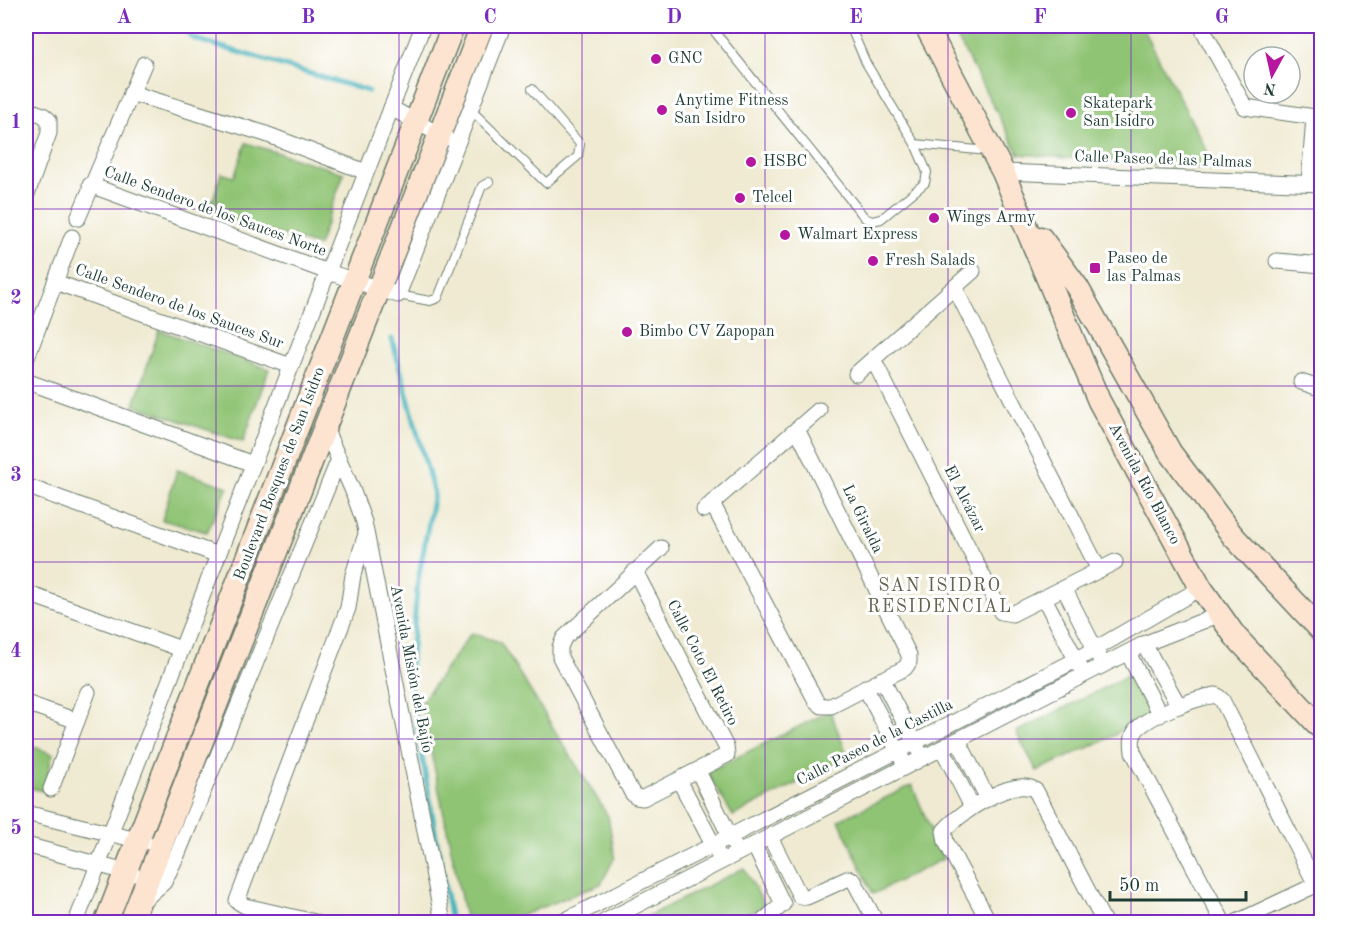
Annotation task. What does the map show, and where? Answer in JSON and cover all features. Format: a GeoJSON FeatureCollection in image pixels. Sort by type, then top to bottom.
{"type":"FeatureCollection","features":[{"type":"Feature","properties":{"kind":"main road","name":"Boulevard Bosques de San Isidro"},"geometry":{"type":"LineString","coordinates":[[106,922],[453,26]]}},
{"type":"Feature","properties":{"kind":"main road","name":"Boulevard Bosques de San Isidro"},"geometry":{"type":"LineString","coordinates":[[135,914],[156,880],[169,850],[325,428],[389,292],[449,139],[482,26]]}},
{"type":"Feature","properties":{"kind":"main road","name":"Avenida Río Blanco"},"geometry":{"type":"LineString","coordinates":[[926,26],[998,162],[1019,207],[1099,401],[1201,588],[1218,615],[1322,729]]}},
{"type":"Feature","properties":{"kind":"main road","name":"Avenida Río Blanco"},"geometry":{"type":"LineString","coordinates":[[1019,207],[1077,287],[1170,452],[1233,536],[1322,631]]}},
{"type":"Feature","properties":{"kind":"main road"},"geometry":{"type":"LineString","coordinates":[[1138,472],[1170,452]]}},
{"type":"Feature","properties":{"kind":"street","name":"Boulevard Bosques de San Isidro"},"geometry":{"type":"LineString","coordinates":[[76,922],[423,26]]}},
{"type":"Feature","properties":{"kind":"street","name":"Boulevard Bosques de San Isidro"},"geometry":{"type":"LineString","coordinates":[[449,139],[471,110],[503,26]]}},
{"type":"Feature","properties":{"kind":"street"},"geometry":{"type":"LineString","coordinates":[[1201,26],[1245,107],[1318,118],[1315,184]]}},
{"type":"Feature","properties":{"kind":"street"},"geometry":{"type":"LineString","coordinates":[[78,218],[90,185],[144,64]]}},
{"type":"Feature","properties":{"kind":"street"},"geometry":{"type":"LineString","coordinates":[[131,93],[262,133],[366,172]]}},
{"type":"Feature","properties":{"kind":"street"},"geometry":{"type":"LineString","coordinates":[[391,108],[449,139]]}},
{"type":"Feature","properties":{"kind":"street"},"geometry":{"type":"LineString","coordinates":[[26,109],[43,115],[49,120],[49,134],[26,197]]}},
{"type":"Feature","properties":{"kind":"street","name":"Calle Paseo de las Palmas"},"geometry":{"type":"LineString","coordinates":[[998,162],[1315,184]]}},
{"type":"Feature","properties":{"kind":"street","name":"Calle Sendero de los Sauces Norte"},"geometry":{"type":"LineString","coordinates":[[90,185],[389,292]]}},
{"type":"Feature","properties":{"kind":"street"},"geometry":{"type":"LineString","coordinates":[[26,360],[72,237]]}},
{"type":"Feature","properties":{"kind":"street"},"geometry":{"type":"LineString","coordinates":[[1277,261],[1322,264]]}},
{"type":"Feature","properties":{"kind":"street"},"geometry":{"type":"LineString","coordinates":[[856,374],[973,271]]}},
{"type":"Feature","properties":{"kind":"street","name":"Calle Sendero de los Sauces Sur"},"geometry":{"type":"LineString","coordinates":[[55,282],[291,366]]}},
{"type":"Feature","properties":{"kind":"street"},"geometry":{"type":"LineString","coordinates":[[954,288],[1099,570]]}},
{"type":"Feature","properties":{"kind":"street","name":"El Alcázar"},"geometry":{"type":"LineString","coordinates":[[873,359],[1001,612],[1012,614],[1115,562]]}},
{"type":"Feature","properties":{"kind":"street"},"geometry":{"type":"LineString","coordinates":[[26,381],[253,464]]}},
{"type":"Feature","properties":{"kind":"street"},"geometry":{"type":"LineString","coordinates":[[1301,382],[1322,389]]}},
{"type":"Feature","properties":{"kind":"street","name":"La Giralda"},"geometry":{"type":"LineString","coordinates":[[797,429],[909,655],[909,662],[904,668],[831,705],[822,706],[816,701],[708,507],[797,429],[819,410]]}},
{"type":"Feature","properties":{"kind":"street","name":"Avenida Misión del Bajío"},"geometry":{"type":"LineString","coordinates":[[325,428],[352,489],[366,533],[443,922]]}},
{"type":"Feature","properties":{"kind":"street","name":"Boulevard Bosques de San Isidro"},"geometry":{"type":"LineString","coordinates":[[169,850],[339,459]]}},
{"type":"Feature","properties":{"kind":"street"},"geometry":{"type":"LineString","coordinates":[[26,486],[218,555]]}},
{"type":"Feature","properties":{"kind":"street"},"geometry":{"type":"LineString","coordinates":[[315,922],[245,906],[237,901],[348,608],[353,575],[366,533]]}},
{"type":"Feature","properties":{"kind":"street","name":"Calle Coto El Retiro"},"geometry":{"type":"LineString","coordinates":[[634,571],[726,747],[727,755],[644,798],[636,797],[632,793],[560,657],[560,647],[564,638],[634,571],[661,548]]}},
{"type":"Feature","properties":{"kind":"street"},"geometry":{"type":"LineString","coordinates":[[1064,588],[1096,649],[1102,666]]}},
{"type":"Feature","properties":{"kind":"street","name":"Calle Paseo de la Castilla"},"geometry":{"type":"LineString","coordinates":[[570,921],[594,916],[730,837],[1076,660],[1201,588]]}},
{"type":"Feature","properties":{"kind":"street"},"geometry":{"type":"LineString","coordinates":[[26,593],[181,649]]}},
{"type":"Feature","properties":{"kind":"street"},"geometry":{"type":"LineString","coordinates":[[1044,598],[1085,675]]}},
{"type":"Feature","properties":{"kind":"street"},"geometry":{"type":"LineString","coordinates":[[604,922],[1144,644],[1218,615]]}},
{"type":"Feature","properties":{"kind":"street"},"geometry":{"type":"LineString","coordinates":[[1144,644],[1179,706]]}},
{"type":"Feature","properties":{"kind":"street"},"geometry":{"type":"LineString","coordinates":[[1128,653],[1160,715]]}},
{"type":"Feature","properties":{"kind":"street"},"geometry":{"type":"LineString","coordinates":[[882,679],[916,742],[922,758]]}},
{"type":"Feature","properties":{"kind":"street"},"geometry":{"type":"LineString","coordinates":[[865,687],[906,767]]}},
{"type":"Feature","properties":{"kind":"street"},"geometry":{"type":"LineString","coordinates":[[51,789],[88,692]]}},
{"type":"Feature","properties":{"kind":"street"},"geometry":{"type":"LineString","coordinates":[[1223,922],[1133,752],[1131,740],[1136,730],[1160,715],[1179,706],[1216,695],[1222,700],[1319,883],[1237,922]]}},
{"type":"Feature","properties":{"kind":"street"},"geometry":{"type":"LineString","coordinates":[[26,703],[77,721]]}},
{"type":"Feature","properties":{"kind":"street"},"geometry":{"type":"LineString","coordinates":[[958,740],[988,799]]}},
{"type":"Feature","properties":{"kind":"street"},"geometry":{"type":"LineString","coordinates":[[942,748],[972,807]]}},
{"type":"Feature","properties":{"kind":"street"},"geometry":{"type":"LineString","coordinates":[[698,771],[738,854]]}},
{"type":"Feature","properties":{"kind":"street"},"geometry":{"type":"LineString","coordinates":[[679,780],[722,862]]}},
{"type":"Feature","properties":{"kind":"street"},"geometry":{"type":"LineString","coordinates":[[989,922],[946,842],[944,831],[972,807],[1020,785],[1030,785],[1036,790],[1104,922]]}},
{"type":"Feature","properties":{"kind":"street"},"geometry":{"type":"LineString","coordinates":[[26,813],[110,832],[169,850]]}},
{"type":"Feature","properties":{"kind":"street"},"geometry":{"type":"LineString","coordinates":[[770,837],[800,896],[807,897],[849,878],[854,881],[876,922]]}},
{"type":"Feature","properties":{"kind":"street"},"geometry":{"type":"LineString","coordinates":[[26,845],[156,880]]}},
{"type":"Feature","properties":{"kind":"street"},"geometry":{"type":"LineString","coordinates":[[754,845],[783,904],[762,922]]}},
{"type":"Feature","properties":{"kind":"lane"},"geometry":{"type":"LineString","coordinates":[[710,26],[865,218],[881,219],[925,183],[927,172],[915,144],[866,63],[850,26]]}},
{"type":"Feature","properties":{"kind":"lane"},"geometry":{"type":"LineString","coordinates":[[471,110],[546,183],[578,156],[580,144],[532,89]]}},
{"type":"Feature","properties":{"kind":"lane"},"geometry":{"type":"LineString","coordinates":[[915,144],[998,162]]}},
{"type":"Feature","properties":{"kind":"lane"},"geometry":{"type":"LineString","coordinates":[[389,292],[430,301],[438,298],[482,186],[489,182]]}},
{"type":"Feature","properties":{"kind":"green space","name":"Skatepark San Isidro"},"geometry":{"type":"Polygon","coordinates":[[[951,26],[1142,26],[1217,170],[1019,154],[951,26]]]}},
{"type":"Feature","properties":{"kind":"green space"},"geometry":{"type":"Polygon","coordinates":[[[246,143],[344,173],[318,246],[201,211],[206,198],[213,200],[221,173],[234,177],[246,143]]]}},
{"type":"Feature","properties":{"kind":"green space"},"geometry":{"type":"Polygon","coordinates":[[[159,330],[269,369],[243,442],[134,405],[159,330]]]}},
{"type":"Feature","properties":{"kind":"green space"},"geometry":{"type":"Polygon","coordinates":[[[177,470],[228,487],[207,532],[162,520],[177,470]]]}},
{"type":"Feature","properties":{"kind":"green space"},"geometry":{"type":"Polygon","coordinates":[[[471,633],[500,642],[608,816],[615,857],[601,884],[505,922],[466,922],[421,703],[471,633]]]}},
{"type":"Feature","properties":{"kind":"green space"},"geometry":{"type":"Polygon","coordinates":[[[1129,675],[1150,714],[1124,727],[1115,735],[1037,771],[1016,732],[1129,675]]]}},
{"type":"Feature","properties":{"kind":"green space"},"geometry":{"type":"Polygon","coordinates":[[[830,711],[848,757],[733,816],[707,772],[830,711]]]}},
{"type":"Feature","properties":{"kind":"green space"},"geometry":{"type":"Polygon","coordinates":[[[26,744],[53,754],[43,791],[26,787],[26,744]]]}},
{"type":"Feature","properties":{"kind":"green space"},"geometry":{"type":"Polygon","coordinates":[[[912,785],[943,859],[873,894],[839,820],[912,785]]]}},
{"type":"Feature","properties":{"kind":"green space"},"geometry":{"type":"Polygon","coordinates":[[[744,868],[765,906],[731,922],[636,922],[744,868]]]}},
{"type":"Feature","properties":{"kind":"waterway"},"geometry":{"type":"LineString","coordinates":[[182,26],[192,38],[368,91]]}},
{"type":"Feature","properties":{"kind":"waterway"},"geometry":{"type":"LineString","coordinates":[[392,339],[434,494],[418,580],[409,681],[451,922]]}},
{"type":"Feature","properties":{"kind":"place","name":"GNC"},"geometry":{"type":"Point","coordinates":[656,59]}},
{"type":"Feature","properties":{"kind":"place","name":"Anytime Fitness San Isidro"},"geometry":{"type":"Point","coordinates":[662,110]}},
{"type":"Feature","properties":{"kind":"place","name":"Skatepark San Isidro"},"geometry":{"type":"Point","coordinates":[1071,113]}},
{"type":"Feature","properties":{"kind":"place","name":"HSBC"},"geometry":{"type":"Point","coordinates":[751,162]}},
{"type":"Feature","properties":{"kind":"place","name":"Telcel"},"geometry":{"type":"Point","coordinates":[740,198]}},
{"type":"Feature","properties":{"kind":"place","name":"Wings Army"},"geometry":{"type":"Point","coordinates":[934,218]}},
{"type":"Feature","properties":{"kind":"place","name":"Walmart Express"},"geometry":{"type":"Point","coordinates":[785,235]}},
{"type":"Feature","properties":{"kind":"place","name":"Fresh Salads"},"geometry":{"type":"Point","coordinates":[873,261]}},
{"type":"Feature","properties":{"kind":"place","name":"Paseo de las Palmas"},"geometry":{"type":"Point","coordinates":[1095,268]}},
{"type":"Feature","properties":{"kind":"place","name":"Bimbo CV Zapopan"},"geometry":{"type":"Point","coordinates":[627,332]}},
{"type":"Feature","properties":{"kind":"district","name":"SAN ISIDRO RESIDENCIAL"},"geometry":{"type":"Point","coordinates":[940,596]}}]}
